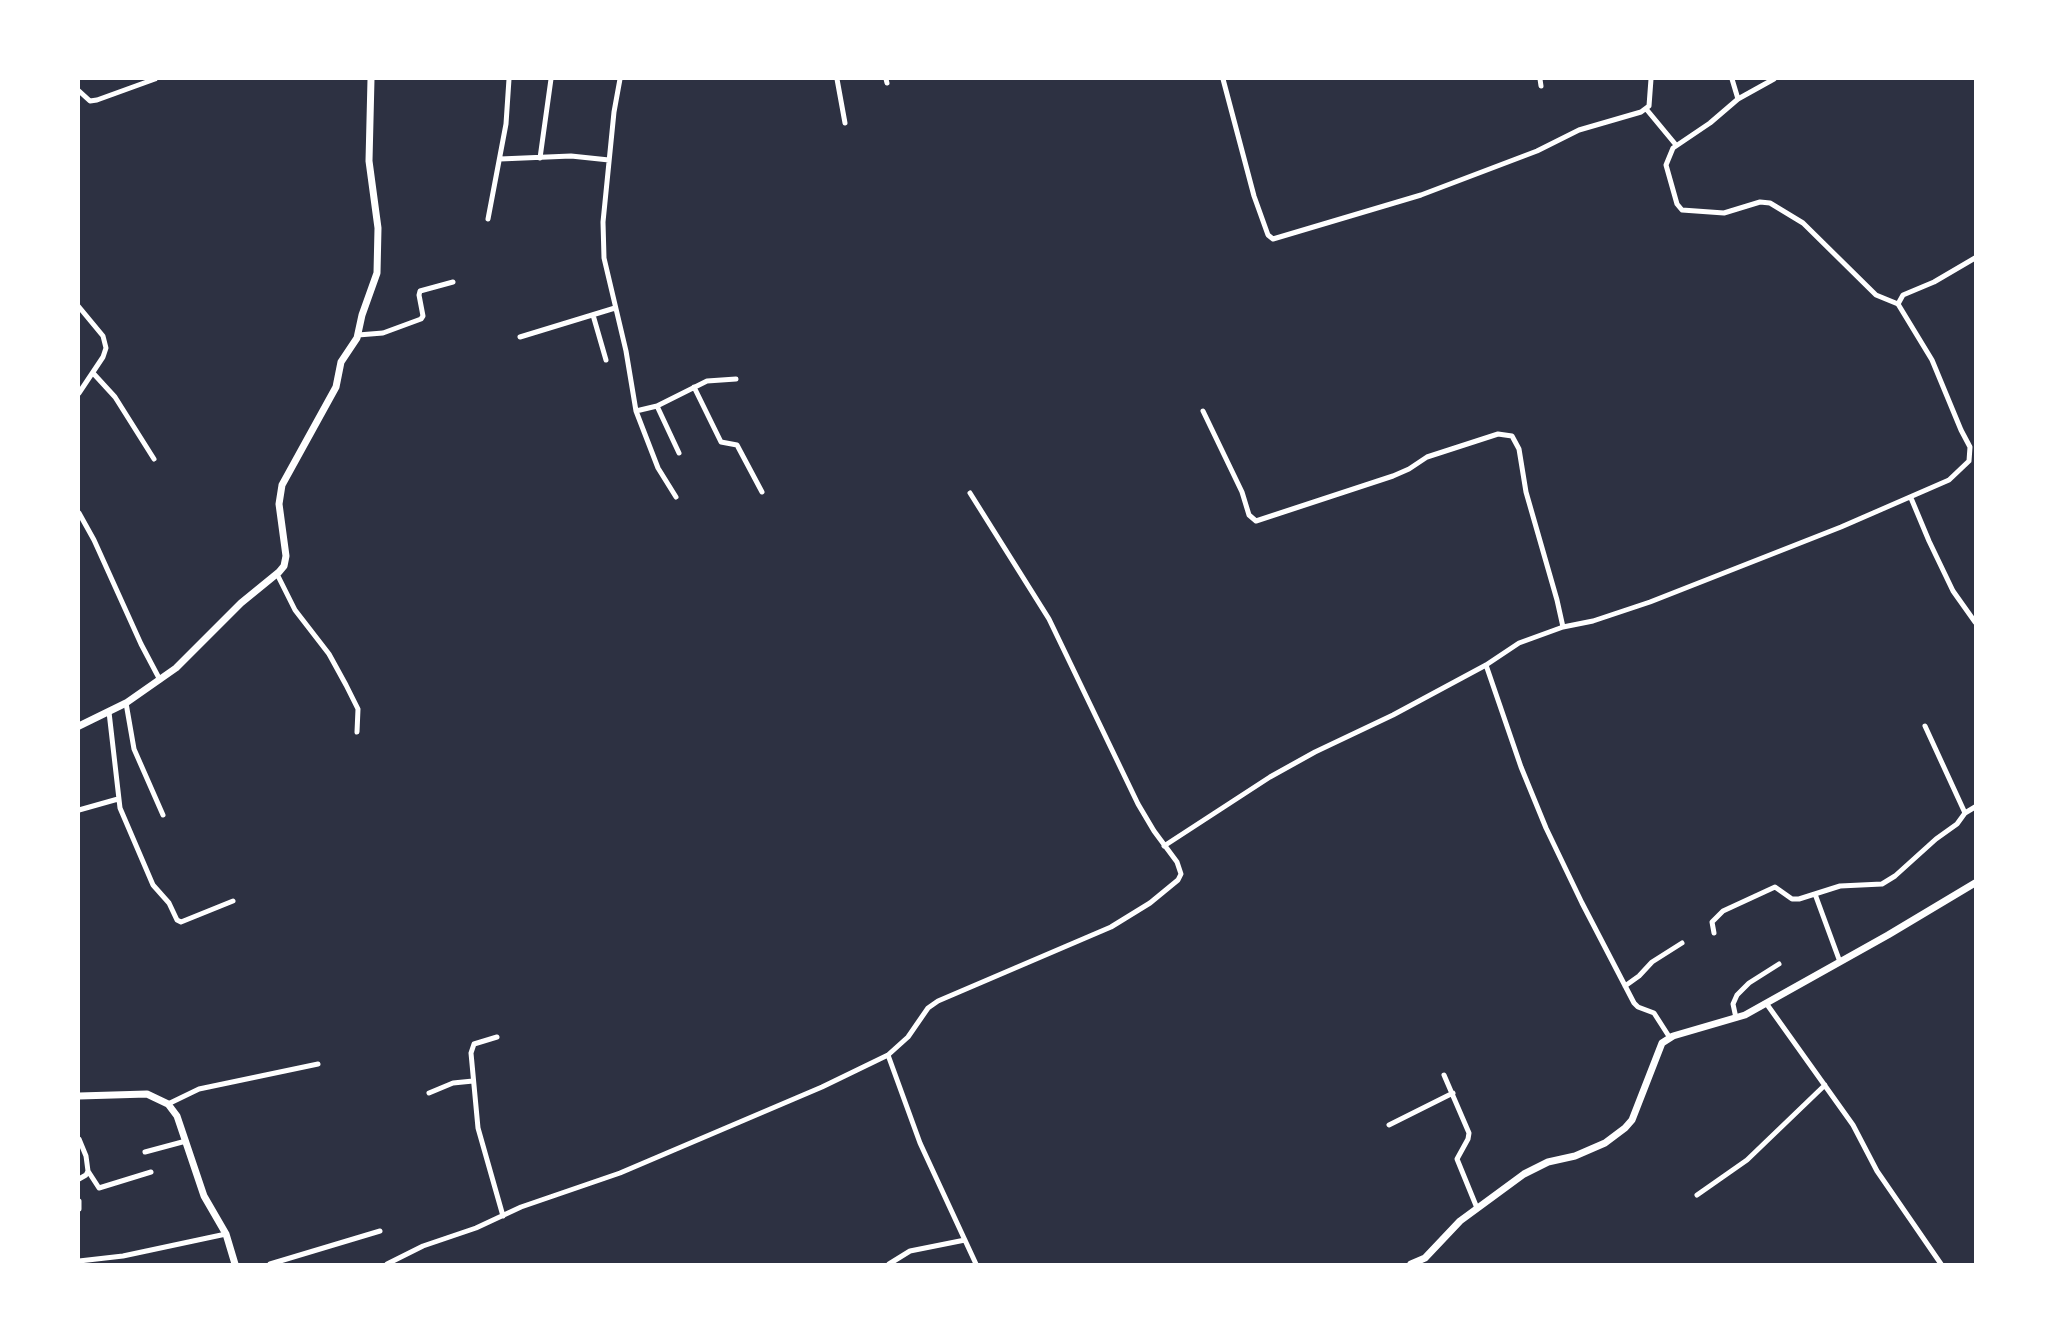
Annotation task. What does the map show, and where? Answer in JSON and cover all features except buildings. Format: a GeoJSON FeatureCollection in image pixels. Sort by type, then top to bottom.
{"type":"FeatureCollection","features":[{"type":"Feature","properties":{"kind":"street"},"geometry":{"type":"LineString","coordinates":[[79,91],[90,101],[97,100],[155,79]]}},
{"type":"Feature","properties":{"kind":"street"},"geometry":{"type":"LineString","coordinates":[[79,726],[126,703],[160,680],[192,654],[242,603],[284,566],[286,556],[279,504],[282,485],[336,387],[341,362],[358,335],[377,273],[379,249],[369,161],[371,79]]}},
{"type":"Feature","properties":{"kind":"street"},"geometry":{"type":"LineString","coordinates":[[488,219],[506,124],[509,79]]}},
{"type":"Feature","properties":{"kind":"street"},"geometry":{"type":"LineString","coordinates":[[540,158],[551,79]]}},
{"type":"Feature","properties":{"kind":"street"},"geometry":{"type":"LineString","coordinates":[[620,79],[609,160],[603,245],[636,411],[658,468],[676,497]]}},
{"type":"Feature","properties":{"kind":"street"},"geometry":{"type":"LineString","coordinates":[[837,79],[845,123]]}},
{"type":"Feature","properties":{"kind":"street"},"geometry":{"type":"LineString","coordinates":[[1223,79],[1254,197],[1268,235],[1273,239],[1421,195],[1537,151],[1584,129],[1647,110]]}},
{"type":"Feature","properties":{"kind":"street"},"geometry":{"type":"LineString","coordinates":[[1647,110],[1651,79]]}},
{"type":"Feature","properties":{"kind":"street"},"geometry":{"type":"LineString","coordinates":[[1732,79],[1738,99]]}},
{"type":"Feature","properties":{"kind":"street"},"geometry":{"type":"LineString","coordinates":[[1164,846],[1270,777],[1486,665],[1519,643],[1563,627],[1593,621],[1650,602],[1911,498],[1949,480],[1972,460],[1970,447],[1942,380],[1898,304],[1876,295],[1803,223],[1770,203],[1751,204],[1724,213],[1682,210],[1677,204],[1666,172],[1667,159],[1676,145],[1710,123],[1738,99],[1774,79]]}},
{"type":"Feature","properties":{"kind":"street"},"geometry":{"type":"LineString","coordinates":[[1647,110],[1676,145]]}},
{"type":"Feature","properties":{"kind":"street"},"geometry":{"type":"LineString","coordinates":[[500,159],[571,156],[609,160]]}},
{"type":"Feature","properties":{"kind":"street"},"geometry":{"type":"LineString","coordinates":[[1898,304],[1903,295],[1934,282],[1975,258]]}},
{"type":"Feature","properties":{"kind":"street"},"geometry":{"type":"LineString","coordinates":[[358,335],[383,333],[421,319],[423,316],[420,291],[453,282]]}},
{"type":"Feature","properties":{"kind":"street"},"geometry":{"type":"LineString","coordinates":[[79,307],[106,343],[103,357],[79,393]]}},
{"type":"Feature","properties":{"kind":"street"},"geometry":{"type":"LineString","coordinates":[[520,337],[615,308]]}},
{"type":"Feature","properties":{"kind":"street"},"geometry":{"type":"LineString","coordinates":[[593,315],[606,360]]}},
{"type":"Feature","properties":{"kind":"street"},"geometry":{"type":"LineString","coordinates":[[93,373],[115,397],[154,459]]}},
{"type":"Feature","properties":{"kind":"street"},"geometry":{"type":"LineString","coordinates":[[636,411],[657,406],[711,380],[736,379]]}},
{"type":"Feature","properties":{"kind":"street"},"geometry":{"type":"LineString","coordinates":[[694,387],[722,442],[738,447],[762,492]]}},
{"type":"Feature","properties":{"kind":"street"},"geometry":{"type":"LineString","coordinates":[[657,406],[678,453]]}},
{"type":"Feature","properties":{"kind":"street"},"geometry":{"type":"LineString","coordinates":[[1203,411],[1241,492],[1249,516],[1256,521],[1393,476],[1427,457],[1498,434],[1512,436],[1519,449],[1526,492],[1563,627]]}},
{"type":"Feature","properties":{"kind":"street"},"geometry":{"type":"LineString","coordinates":[[387,1264],[423,1246],[476,1228],[542,1199],[621,1173],[822,1087],[888,1055],[908,1037],[928,1008],[938,1001],[1111,927],[1170,889],[1181,874],[1177,862],[1143,813],[1118,766],[1049,619],[970,492]]}},
{"type":"Feature","properties":{"kind":"street"},"geometry":{"type":"LineString","coordinates":[[1911,498],[1953,591],[1975,622]]}},
{"type":"Feature","properties":{"kind":"street"},"geometry":{"type":"LineString","coordinates":[[79,513],[160,680]]}},
{"type":"Feature","properties":{"kind":"street"},"geometry":{"type":"LineString","coordinates":[[277,574],[295,610],[329,654],[351,695],[358,709],[357,732]]}},
{"type":"Feature","properties":{"kind":"street"},"geometry":{"type":"LineString","coordinates":[[1486,665],[1521,767],[1546,828],[1637,1007],[1654,1013],[1670,1038]]}},
{"type":"Feature","properties":{"kind":"street"},"geometry":{"type":"LineString","coordinates":[[126,703],[134,749],[163,815]]}},
{"type":"Feature","properties":{"kind":"street"},"geometry":{"type":"LineString","coordinates":[[109,712],[118,799],[153,885],[169,904],[177,920],[186,921],[233,901]]}},
{"type":"Feature","properties":{"kind":"street"},"geometry":{"type":"LineString","coordinates":[[1925,726],[1965,813]]}},
{"type":"Feature","properties":{"kind":"street"},"geometry":{"type":"LineString","coordinates":[[79,810],[118,799]]}},
{"type":"Feature","properties":{"kind":"street"},"geometry":{"type":"LineString","coordinates":[[1714,933],[1712,922],[1723,911],[1775,887],[1792,899],[1799,900],[1840,886],[1882,884],[1895,876],[1975,807]]}},
{"type":"Feature","properties":{"kind":"street"},"geometry":{"type":"LineString","coordinates":[[1411,1264],[1425,1258],[1460,1221],[1524,1174],[1548,1162],[1575,1156],[1605,1143],[1625,1128],[1632,1120],[1655,1055],[1662,1043],[1670,1038],[1736,1018],[1766,1003],[1975,883]]}},
{"type":"Feature","properties":{"kind":"street"},"geometry":{"type":"LineString","coordinates":[[1815,894],[1840,962]]}},
{"type":"Feature","properties":{"kind":"street"},"geometry":{"type":"LineString","coordinates":[[1625,986],[1652,962],[1682,943]]}},
{"type":"Feature","properties":{"kind":"street"},"geometry":{"type":"LineString","coordinates":[[1736,1018],[1733,1004],[1737,995],[1749,983],[1779,964]]}},
{"type":"Feature","properties":{"kind":"street"},"geometry":{"type":"LineString","coordinates":[[1766,1003],[1853,1125],[1877,1171],[1941,1264]]}},
{"type":"Feature","properties":{"kind":"street"},"geometry":{"type":"LineString","coordinates":[[497,1037],[478,1042],[471,1048],[478,1128],[503,1216]]}},
{"type":"Feature","properties":{"kind":"street"},"geometry":{"type":"LineString","coordinates":[[888,1055],[920,1143],[976,1264]]}},
{"type":"Feature","properties":{"kind":"street"},"geometry":{"type":"LineString","coordinates":[[168,1104],[199,1089],[318,1064]]}},
{"type":"Feature","properties":{"kind":"street"},"geometry":{"type":"LineString","coordinates":[[1444,1075],[1469,1133],[1458,1155],[1458,1164],[1477,1208]]}},
{"type":"Feature","properties":{"kind":"street"},"geometry":{"type":"LineString","coordinates":[[429,1093],[460,1082],[473,1081]]}},
{"type":"Feature","properties":{"kind":"street"},"geometry":{"type":"LineString","coordinates":[[1697,1195],[1747,1160],[1825,1085]]}},
{"type":"Feature","properties":{"kind":"street"},"geometry":{"type":"LineString","coordinates":[[1389,1125],[1453,1093]]}},
{"type":"Feature","properties":{"kind":"street"},"geometry":{"type":"LineString","coordinates":[[79,1096],[147,1094],[159,1097],[168,1104],[177,1115],[208,1206],[226,1234],[235,1264]]}},
{"type":"Feature","properties":{"kind":"street"},"geometry":{"type":"LineString","coordinates":[[79,1139],[86,1156],[88,1171],[100,1188],[151,1172]]}},
{"type":"Feature","properties":{"kind":"street"},"geometry":{"type":"LineString","coordinates":[[145,1152],[186,1141]]}},
{"type":"Feature","properties":{"kind":"street"},"geometry":{"type":"LineString","coordinates":[[79,1179],[88,1171]]}},
{"type":"Feature","properties":{"kind":"street"},"geometry":{"type":"LineString","coordinates":[[79,1201],[79,1209]]}},
{"type":"Feature","properties":{"kind":"street"},"geometry":{"type":"LineString","coordinates":[[270,1264],[380,1231]]}},
{"type":"Feature","properties":{"kind":"street"},"geometry":{"type":"LineString","coordinates":[[79,1261],[123,1256],[226,1234]]}},
{"type":"Feature","properties":{"kind":"street"},"geometry":{"type":"LineString","coordinates":[[890,1264],[911,1251],[965,1240]]}},
{"type":"Feature","properties":{"kind":"street"},"geometry":{"type":"LineString","coordinates":[[123,1256],[124,1264]]}}]}
